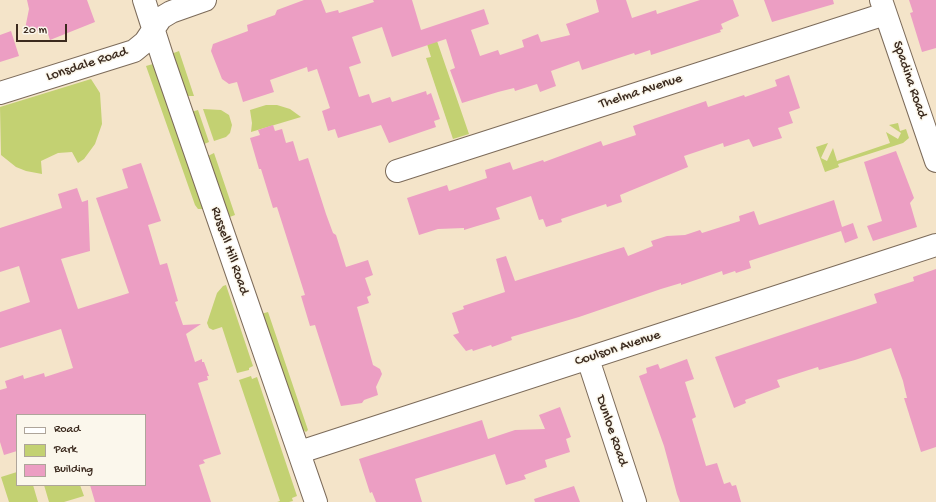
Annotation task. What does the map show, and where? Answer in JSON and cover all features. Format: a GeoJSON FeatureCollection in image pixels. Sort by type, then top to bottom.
{"type":"FeatureCollection","features":[{"type":"Feature","properties":{"kind":"street","name":"Russell Hill Road"},"geometry":{"type":"LineString","coordinates":[[144,0],[316,502]]}},
{"type":"Feature","properties":{"kind":"street","name":"Lonsdale Road"},"geometry":{"type":"LineString","coordinates":[[0,93],[134,51],[145,42],[160,18],[171,12],[205,0]]}},
{"type":"Feature","properties":{"kind":"street","name":"Spadina Road"},"geometry":{"type":"LineString","coordinates":[[883,7],[930,119],[936,161]]}},
{"type":"Feature","properties":{"kind":"street","name":"Thelma Avenue"},"geometry":{"type":"LineString","coordinates":[[397,171],[883,7]]}},
{"type":"Feature","properties":{"kind":"street","name":"Coulson Avenue"},"geometry":{"type":"LineString","coordinates":[[300,452],[936,245]]}},
{"type":"Feature","properties":{"kind":"street","name":"Dunloe Road"},"geometry":{"type":"LineString","coordinates":[[588,359],[636,502]]}},
{"type":"Feature","properties":{"kind":"green space"},"geometry":{"type":"Polygon","coordinates":[[[437,41],[469,134],[453,139],[426,58],[431,57],[427,44],[437,41]]]}},
{"type":"Feature","properties":{"kind":"green space"},"geometry":{"type":"Polygon","coordinates":[[[179,51],[194,96],[185,96],[171,54],[179,51]]]}},
{"type":"Feature","properties":{"kind":"green space"},"geometry":{"type":"Polygon","coordinates":[[[153,64],[204,209],[198,209],[195,205],[146,66],[153,64]]]}},
{"type":"Feature","properties":{"kind":"green space"},"geometry":{"type":"Polygon","coordinates":[[[91,79],[100,93],[102,124],[95,144],[84,159],[78,163],[72,152],[58,153],[41,161],[42,174],[26,171],[16,167],[1,155],[0,107],[91,79]]]}},
{"type":"Feature","properties":{"kind":"green space"},"geometry":{"type":"Polygon","coordinates":[[[266,105],[277,105],[290,109],[301,117],[251,132],[252,123],[250,110],[266,105]]]}},
{"type":"Feature","properties":{"kind":"green space"},"geometry":{"type":"Polygon","coordinates":[[[203,109],[221,110],[229,115],[232,125],[230,133],[226,137],[214,141],[203,109]]]}},
{"type":"Feature","properties":{"kind":"green space"},"geometry":{"type":"Polygon","coordinates":[[[198,110],[209,142],[202,145],[191,112],[198,110]]]}},
{"type":"Feature","properties":{"kind":"green space"},"geometry":{"type":"Polygon","coordinates":[[[898,123],[900,131],[906,129],[909,138],[903,143],[838,164],[839,167],[825,172],[816,147],[828,143],[821,158],[827,161],[833,148],[837,161],[890,143],[886,132],[898,139],[901,133],[889,125],[898,123]]]}},
{"type":"Feature","properties":{"kind":"green space"},"geometry":{"type":"Polygon","coordinates":[[[214,153],[235,215],[227,218],[206,157],[214,153]]]}},
{"type":"Feature","properties":{"kind":"green space"},"geometry":{"type":"Polygon","coordinates":[[[226,285],[253,366],[249,368],[249,370],[237,373],[222,327],[213,330],[209,328],[207,323],[217,293],[223,286],[226,285]]]}},
{"type":"Feature","properties":{"kind":"green space"},"geometry":{"type":"Polygon","coordinates":[[[268,312],[308,430],[306,432],[300,427],[261,314],[268,312]]]}},
{"type":"Feature","properties":{"kind":"green space"},"geometry":{"type":"Polygon","coordinates":[[[251,376],[252,379],[257,377],[297,496],[292,498],[293,501],[277,502],[280,501],[239,380],[251,376]]]}},
{"type":"Feature","properties":{"kind":"green space"},"geometry":{"type":"Polygon","coordinates":[[[16,472],[16,486],[33,486],[38,502],[9,502],[1,477],[16,472]]]}},
{"type":"Feature","properties":{"kind":"green space"},"geometry":{"type":"Polygon","coordinates":[[[44,486],[80,486],[84,496],[64,502],[49,502],[44,486]]]}},
{"type":"Feature","properties":{"kind":"building"},"geometry":{"type":"Polygon","coordinates":[[[27,0],[87,0],[95,22],[50,40],[46,28],[33,32],[25,29],[29,9],[27,0]]]}},
{"type":"Feature","properties":{"kind":"building"},"geometry":{"type":"Polygon","coordinates":[[[304,0],[321,0],[326,13],[338,10],[339,13],[374,2],[373,0],[412,0],[421,30],[484,9],[489,24],[471,30],[480,56],[498,50],[500,55],[524,47],[522,40],[538,34],[541,42],[570,35],[566,24],[599,12],[596,0],[626,0],[632,18],[656,10],[657,14],[700,0],[733,0],[739,16],[721,24],[723,29],[720,30],[721,32],[651,55],[650,50],[635,55],[634,53],[582,70],[579,61],[551,71],[556,86],[540,92],[537,84],[515,91],[514,88],[498,92],[462,103],[450,70],[455,68],[446,39],[392,57],[382,27],[352,37],[361,63],[349,67],[359,97],[369,94],[372,103],[390,97],[392,102],[426,91],[427,95],[431,93],[440,119],[434,121],[436,127],[389,143],[381,125],[338,138],[335,129],[328,131],[322,111],[330,108],[317,69],[308,72],[307,67],[270,80],[274,92],[243,102],[237,82],[229,84],[222,79],[211,51],[213,44],[248,31],[247,25],[275,15],[277,10],[304,0]]]}},
{"type":"Feature","properties":{"kind":"building"},"geometry":{"type":"Polygon","coordinates":[[[764,0],[833,0],[834,4],[772,22],[764,0]]]}},
{"type":"Feature","properties":{"kind":"building"},"geometry":{"type":"Polygon","coordinates":[[[909,0],[936,0],[936,48],[922,52],[910,13],[913,12],[909,0]]]}},
{"type":"Feature","properties":{"kind":"building"},"geometry":{"type":"Polygon","coordinates":[[[11,31],[19,56],[0,62],[0,35],[11,31]]]}},
{"type":"Feature","properties":{"kind":"building"},"geometry":{"type":"Polygon","coordinates":[[[789,75],[800,108],[789,112],[793,123],[778,128],[782,138],[753,147],[749,139],[724,147],[723,143],[684,156],[688,167],[620,195],[622,202],[607,207],[606,204],[561,219],[562,222],[546,227],[543,219],[539,220],[531,196],[496,208],[500,219],[464,230],[464,228],[438,229],[419,235],[407,198],[447,185],[449,191],[487,178],[485,170],[510,162],[513,170],[543,160],[544,162],[601,141],[603,146],[636,135],[633,126],[706,101],[708,107],[744,95],[745,97],[777,86],[775,80],[789,75]]]}},
{"type":"Feature","properties":{"kind":"building"},"geometry":{"type":"Polygon","coordinates":[[[273,125],[275,131],[282,129],[286,143],[293,141],[299,161],[308,158],[326,214],[333,233],[336,235],[346,267],[368,260],[373,275],[365,278],[371,295],[367,297],[369,303],[357,307],[373,365],[380,369],[382,374],[376,387],[378,395],[364,400],[362,403],[341,406],[315,325],[310,326],[301,296],[305,295],[277,207],[273,208],[261,169],[259,169],[250,138],[260,135],[258,130],[273,125]]]}},
{"type":"Feature","properties":{"kind":"building"},"geometry":{"type":"Polygon","coordinates":[[[896,151],[914,198],[910,203],[917,227],[873,241],[867,226],[882,221],[864,162],[896,151]]]}},
{"type":"Feature","properties":{"kind":"building"},"geometry":{"type":"Polygon","coordinates":[[[141,163],[161,221],[148,225],[160,265],[167,263],[178,301],[175,302],[183,325],[201,324],[186,334],[195,362],[202,359],[209,376],[207,376],[208,380],[198,383],[221,454],[203,460],[205,463],[199,465],[211,502],[95,502],[90,486],[146,486],[146,414],[16,414],[16,451],[4,455],[0,442],[0,390],[7,388],[5,381],[23,375],[24,379],[44,373],[45,377],[73,368],[61,329],[0,348],[0,312],[30,302],[19,266],[0,272],[0,228],[62,208],[58,194],[77,188],[82,202],[88,200],[90,251],[61,259],[78,309],[129,293],[96,198],[128,188],[122,169],[141,163]]]}},
{"type":"Feature","properties":{"kind":"building"},"geometry":{"type":"Polygon","coordinates":[[[834,200],[842,227],[853,223],[858,238],[845,243],[841,231],[749,261],[751,268],[736,273],[735,271],[723,275],[722,271],[681,285],[681,283],[661,289],[579,317],[511,337],[512,340],[492,347],[491,345],[473,351],[472,349],[466,351],[453,335],[459,333],[452,313],[464,309],[463,306],[505,292],[496,259],[506,256],[515,281],[624,247],[628,256],[653,246],[651,241],[667,236],[685,235],[700,230],[702,233],[740,221],[739,216],[754,211],[759,225],[834,200]]]}},
{"type":"Feature","properties":{"kind":"building"},"geometry":{"type":"Polygon","coordinates":[[[936,269],[936,447],[921,452],[904,398],[907,398],[903,381],[891,348],[855,360],[819,370],[818,367],[777,380],[780,387],[745,400],[746,403],[734,408],[715,357],[877,303],[874,294],[914,281],[913,277],[936,269]]]}},
{"type":"Feature","properties":{"kind":"building"},"geometry":{"type":"Polygon","coordinates":[[[687,359],[694,379],[685,382],[696,417],[692,419],[706,466],[717,463],[724,484],[730,482],[732,486],[736,485],[741,502],[680,502],[664,446],[639,376],[647,373],[646,368],[658,364],[660,369],[687,359]]]}},
{"type":"Feature","properties":{"kind":"building"},"geometry":{"type":"Polygon","coordinates":[[[560,407],[571,437],[566,439],[570,452],[545,460],[547,467],[524,475],[526,479],[506,485],[495,454],[415,479],[422,502],[376,502],[372,492],[370,493],[359,459],[482,420],[488,439],[515,430],[545,429],[539,415],[560,407]]]}},
{"type":"Feature","properties":{"kind":"building"},"geometry":{"type":"Polygon","coordinates":[[[574,486],[580,502],[535,502],[534,499],[574,486]]]}}]}
